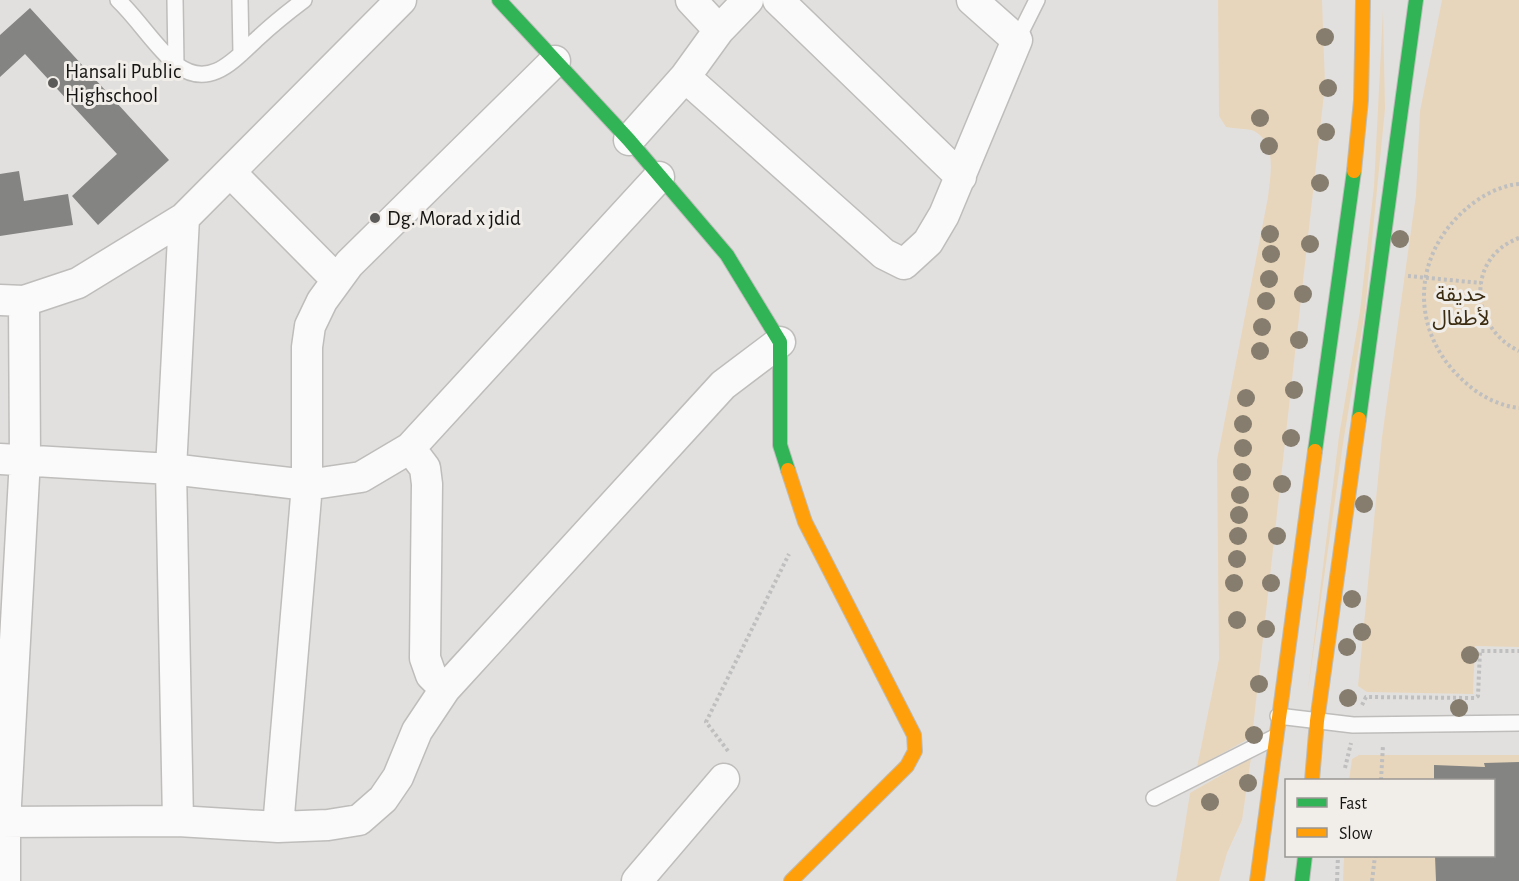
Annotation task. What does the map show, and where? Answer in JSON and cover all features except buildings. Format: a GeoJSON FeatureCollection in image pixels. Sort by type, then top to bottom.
{"type":"FeatureCollection","features":[{"type":"Feature","properties":{"kind":"street"},"geometry":{"type":"LineString","coordinates":[[5,881],[2,822],[13,459],[12,300],[78,283],[184,218],[401,0]]}},
{"type":"Feature","properties":{"kind":"street"},"geometry":{"type":"LineString","coordinates":[[500,0],[629,140],[727,255],[780,342],[780,445],[805,522],[914,735],[915,751],[907,766],[791,881]]}},
{"type":"Feature","properties":{"kind":"street"},"geometry":{"type":"LineString","coordinates":[[691,0],[719,30]]}},
{"type":"Feature","properties":{"kind":"street"},"geometry":{"type":"LineString","coordinates":[[629,140],[685,77],[719,30],[748,0]]}},
{"type":"Feature","properties":{"kind":"street"},"geometry":{"type":"LineString","coordinates":[[778,0],[961,177]]}},
{"type":"Feature","properties":{"kind":"street"},"geometry":{"type":"LineString","coordinates":[[685,77],[868,241],[884,254],[904,264],[928,242],[961,177],[1017,40],[972,0]]}},
{"type":"Feature","properties":{"kind":"street"},"geometry":{"type":"LineString","coordinates":[[1257,881],[1275,737],[1344,258],[1358,116],[1363,0]]}},
{"type":"Feature","properties":{"kind":"street"},"geometry":{"type":"LineString","coordinates":[[1312,779],[1317,721],[1416,0]]}},
{"type":"Feature","properties":{"kind":"street"},"geometry":{"type":"LineString","coordinates":[[278,828],[307,485],[307,347],[310,326],[336,279],[555,61]]}},
{"type":"Feature","properties":{"kind":"street"},"geometry":{"type":"LineString","coordinates":[[230,171],[336,279]]}},
{"type":"Feature","properties":{"kind":"street"},"geometry":{"type":"LineString","coordinates":[[13,459],[171,469],[307,485],[361,477],[410,448],[659,177]]}},
{"type":"Feature","properties":{"kind":"street"},"geometry":{"type":"LineString","coordinates":[[178,821],[171,469],[184,218]]}},
{"type":"Feature","properties":{"kind":"street"},"geometry":{"type":"LineString","coordinates":[[2,822],[178,821],[278,828],[328,825],[359,820],[383,799],[398,777],[417,731],[445,689],[723,386],[780,342]]}},
{"type":"Feature","properties":{"kind":"street"},"geometry":{"type":"LineString","coordinates":[[410,448],[425,468],[427,484],[425,658],[432,675],[445,689]]}},
{"type":"Feature","properties":{"kind":"street"},"geometry":{"type":"LineString","coordinates":[[637,881],[724,779]]}},
{"type":"Feature","properties":{"kind":"street"},"geometry":{"type":"LineString","coordinates":[[1302,881],[1305,857]]}},
{"type":"Feature","properties":{"kind":"lane"},"geometry":{"type":"LineString","coordinates":[[118,0],[176,64],[189,72],[213,74],[224,69],[297,3]]}},
{"type":"Feature","properties":{"kind":"lane"},"geometry":{"type":"LineString","coordinates":[[175,0],[176,64]]}},
{"type":"Feature","properties":{"kind":"lane"},"geometry":{"type":"LineString","coordinates":[[240,0],[241,54]]}},
{"type":"Feature","properties":{"kind":"lane"},"geometry":{"type":"LineString","coordinates":[[1017,40],[1036,0]]}},
{"type":"Feature","properties":{"kind":"lane"},"geometry":{"type":"LineString","coordinates":[[1278,716],[1353,725],[1519,723]]}},
{"type":"Feature","properties":{"kind":"lane"},"geometry":{"type":"LineString","coordinates":[[1154,798],[1275,737]]}},
{"type":"Feature","properties":{"kind":"path"},"geometry":{"type":"LineString","coordinates":[[1519,184],[1477,199],[1448,224],[1429,258],[1423,297],[1430,335],[1449,369],[1477,393],[1510,407],[1519,408]]}},
{"type":"Feature","properties":{"kind":"path"},"geometry":{"type":"LineString","coordinates":[[1519,238],[1494,255],[1483,273],[1480,293],[1482,314],[1493,332],[1507,345],[1519,351]]}},
{"type":"Feature","properties":{"kind":"path"},"geometry":{"type":"LineString","coordinates":[[1379,273],[1482,283]]}},
{"type":"Feature","properties":{"kind":"path"},"geometry":{"type":"LineString","coordinates":[[724,779],[738,765],[706,722],[805,522]]}},
{"type":"Feature","properties":{"kind":"path"},"geometry":{"type":"LineString","coordinates":[[1344,772],[1353,725],[1365,697],[1475,698],[1478,696],[1480,651],[1519,651]]}},
{"type":"Feature","properties":{"kind":"path"},"geometry":{"type":"LineString","coordinates":[[1381,779],[1382,724]]}},
{"type":"Feature","properties":{"kind":"path"},"geometry":{"type":"LineString","coordinates":[[1337,881],[1338,857]]}},
{"type":"Feature","properties":{"kind":"path"},"geometry":{"type":"LineString","coordinates":[[1372,881],[1375,857]]}},
{"type":"Feature","properties":{"kind":"green space"},"geometry":{"type":"Polygon","coordinates":[[[1218,0],[1322,0],[1325,85],[1252,737],[1197,767],[1219,659],[1217,460],[1268,197],[1271,170],[1270,152],[1262,137],[1251,130],[1226,127],[1219,116],[1218,0]]]}},
{"type":"Feature","properties":{"kind":"green space","name":"حديقة لأطفال"},"geometry":{"type":"Polygon","coordinates":[[[1442,0],[1519,0],[1519,647],[1475,646],[1473,694],[1367,692],[1358,686],[1382,437],[1416,195],[1420,111],[1442,0]]]}},
{"type":"Feature","properties":{"kind":"green space"},"geometry":{"type":"Polygon","coordinates":[[[1383,10],[1385,109],[1365,311],[1344,437],[1307,697],[1339,436],[1360,311],[1374,186],[1383,10]]]}},
{"type":"Feature","properties":{"kind":"green space"},"geometry":{"type":"Polygon","coordinates":[[[1359,755],[1519,755],[1519,881],[1343,881],[1344,857],[1495,857],[1495,779],[1349,779],[1352,759],[1359,755]]]}},
{"type":"Feature","properties":{"kind":"green space"},"geometry":{"type":"Polygon","coordinates":[[[1251,758],[1242,820],[1227,853],[1219,881],[1176,881],[1190,793],[1251,758]]]}},
{"type":"Feature","properties":{"kind":"traffic: fast"},"geometry":{"type":"LineString","coordinates":[[499,0],[629,140],[727,255],[780,342],[780,445],[788,470]]}},
{"type":"Feature","properties":{"kind":"traffic: fast"},"geometry":{"type":"LineString","coordinates":[[1359,419],[1416,0]]}},
{"type":"Feature","properties":{"kind":"traffic: fast"},"geometry":{"type":"LineString","coordinates":[[1315,451],[1354,171]]}},
{"type":"Feature","properties":{"kind":"traffic: fast"},"geometry":{"type":"LineString","coordinates":[[1302,881],[1305,857]]}},
{"type":"Feature","properties":{"kind":"traffic: slow"},"geometry":{"type":"LineString","coordinates":[[1354,171],[1361,100],[1363,0]]}},
{"type":"Feature","properties":{"kind":"traffic: slow"},"geometry":{"type":"LineString","coordinates":[[1312,779],[1317,721],[1359,419]]}},
{"type":"Feature","properties":{"kind":"traffic: slow"},"geometry":{"type":"LineString","coordinates":[[1257,881],[1315,451]]}},
{"type":"Feature","properties":{"kind":"traffic: slow"},"geometry":{"type":"LineString","coordinates":[[788,470],[805,522],[914,735],[915,751],[907,766],[791,881]]}},
{"type":"Feature","properties":{"kind":"place","name":"Hansali Public Highschool"},"geometry":{"type":"Point","coordinates":[53,83]}},
{"type":"Feature","properties":{"kind":"place","name":"Dg. Morad x jdid"},"geometry":{"type":"Point","coordinates":[375,218]}}]}
